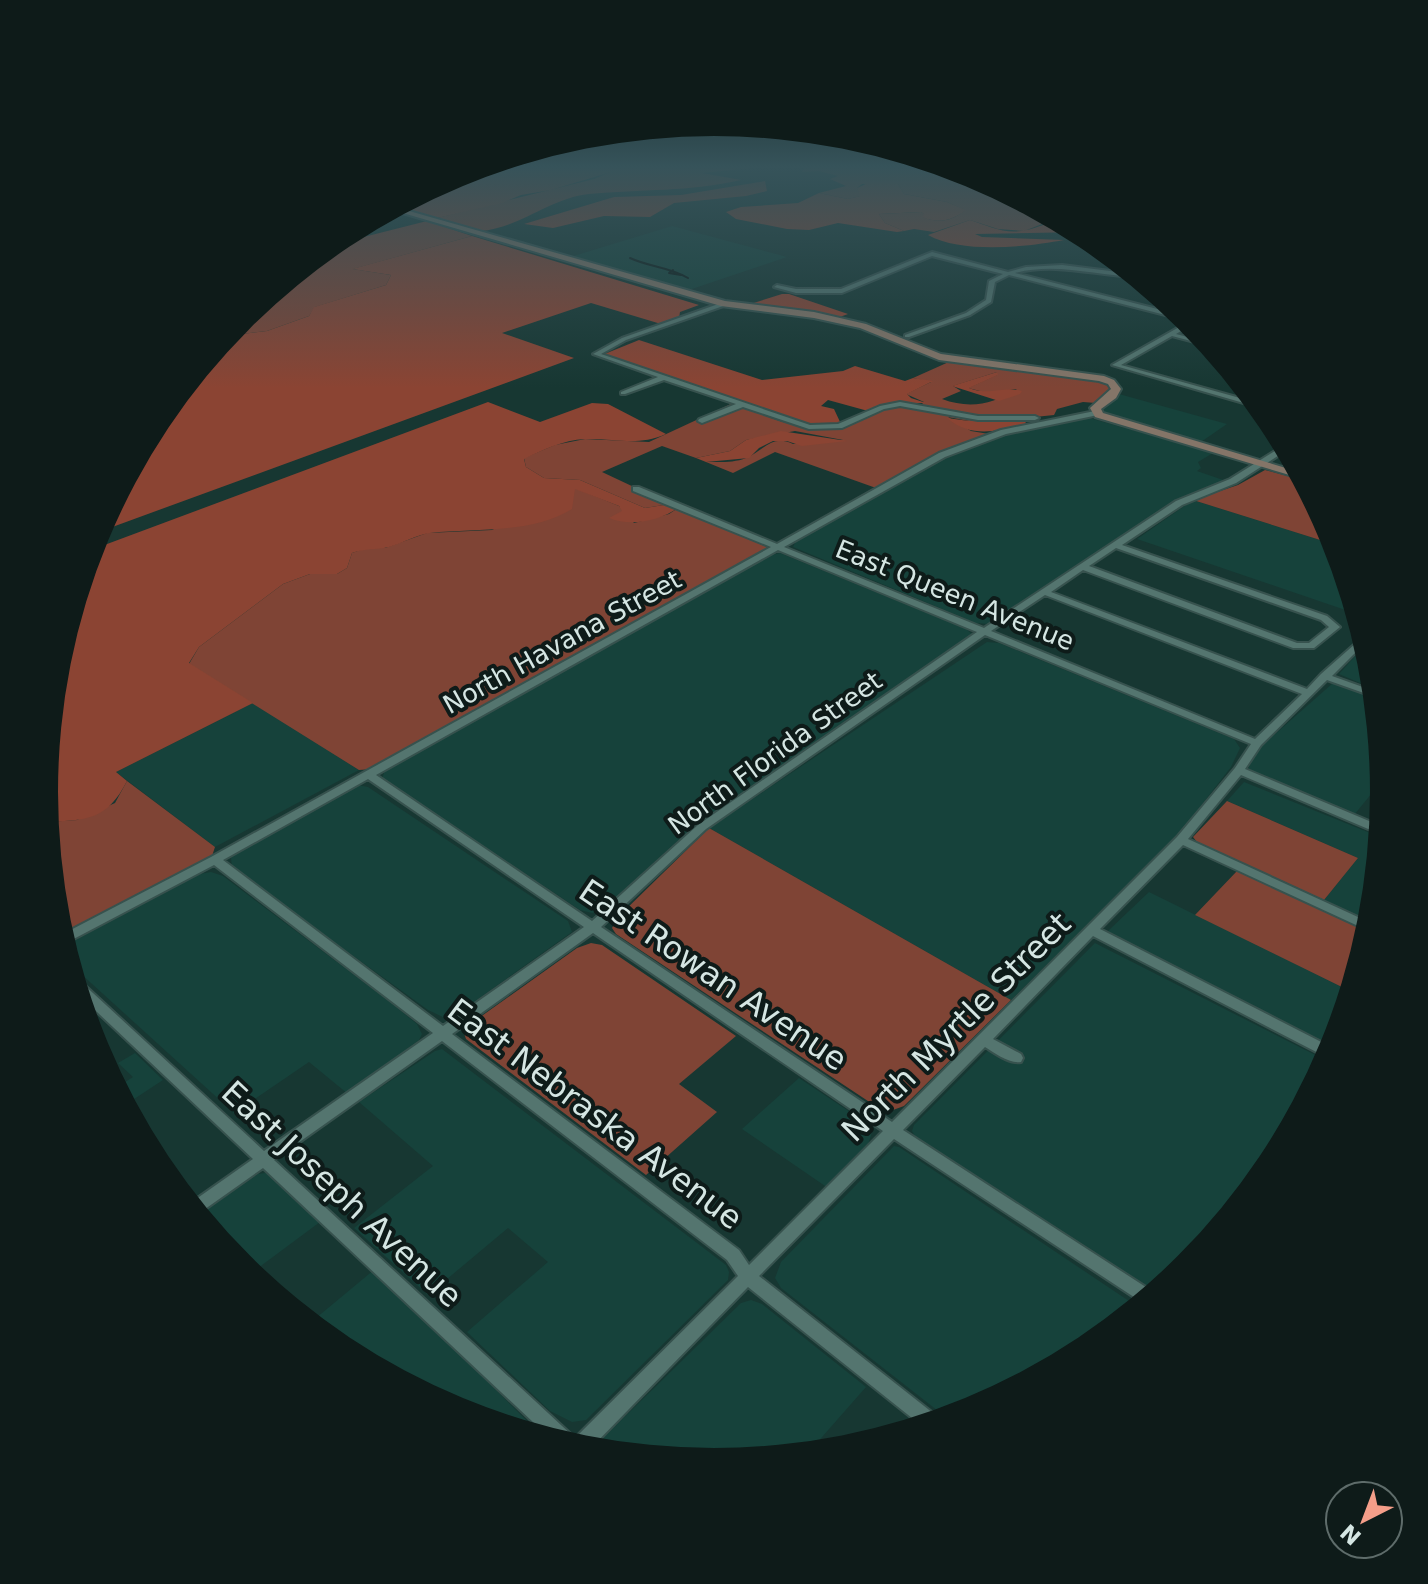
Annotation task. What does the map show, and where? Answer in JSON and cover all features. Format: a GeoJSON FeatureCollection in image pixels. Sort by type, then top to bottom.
{"type":"FeatureCollection","features":[{"type":"Feature","properties":{"kind":"street"},"geometry":{"type":"LineString","coordinates":[[502,240],[724,304],[849,322],[887,334],[939,357],[1095,376],[1111,382],[1116,389],[1112,396],[1096,407],[1095,413],[1286,472]]}},
{"type":"Feature","properties":{"kind":"street"},"geometry":{"type":"LineString","coordinates":[[777,287],[796,291],[842,291],[932,254],[1161,312]]}},
{"type":"Feature","properties":{"kind":"street"},"geometry":{"type":"LineString","coordinates":[[907,336],[983,306],[991,297],[992,281],[1009,274],[1049,265],[1112,271]]}},
{"type":"Feature","properties":{"kind":"street"},"geometry":{"type":"LineString","coordinates":[[724,304],[646,330],[596,353],[798,425],[823,428],[845,425],[882,407],[900,404],[998,419],[1083,414]]}},
{"type":"Feature","properties":{"kind":"street"},"geometry":{"type":"LineString","coordinates":[[1179,329],[1115,365],[1239,400]]}},
{"type":"Feature","properties":{"kind":"street"},"geometry":{"type":"LineString","coordinates":[[1170,334],[1188,339]]}},
{"type":"Feature","properties":{"kind":"street"},"geometry":{"type":"LineString","coordinates":[[623,393],[662,378]]}},
{"type":"Feature","properties":{"kind":"street"},"geometry":{"type":"LineString","coordinates":[[702,421],[741,405]]}},
{"type":"Feature","properties":{"kind":"street","name":"North Havana Street"},"geometry":{"type":"LineString","coordinates":[[74,934],[215,860],[963,445],[1004,432],[1095,413]]}},
{"type":"Feature","properties":{"kind":"street","name":"North Florida Street"},"geometry":{"type":"LineString","coordinates":[[203,1202],[592,928],[702,827],[985,631],[1179,503],[1233,481],[1276,455]]}},
{"type":"Feature","properties":{"kind":"street","name":"East Queen Avenue"},"geometry":{"type":"LineString","coordinates":[[636,489],[1257,743]]}},
{"type":"Feature","properties":{"kind":"street"},"geometry":{"type":"LineString","coordinates":[[1083,567],[1296,646],[1311,646],[1335,627],[1324,618],[1115,545]]}},
{"type":"Feature","properties":{"kind":"street"},"geometry":{"type":"LineString","coordinates":[[1044,592],[1307,692]]}},
{"type":"Feature","properties":{"kind":"street","name":"North Myrtle Street"},"geometry":{"type":"LineString","coordinates":[[590,1436],[1093,931],[1181,840],[1239,770],[1257,743],[1354,649]]}},
{"type":"Feature","properties":{"kind":"street"},"geometry":{"type":"LineString","coordinates":[[1324,676],[1361,689]]}},
{"type":"Feature","properties":{"kind":"street"},"geometry":{"type":"LineString","coordinates":[[1239,770],[1369,825]]}},
{"type":"Feature","properties":{"kind":"street","name":"East Rowan Avenue"},"geometry":{"type":"LineString","coordinates":[[369,775],[892,1130],[1139,1291]]}},
{"type":"Feature","properties":{"kind":"street"},"geometry":{"type":"LineString","coordinates":[[1181,840],[1357,921]]}},
{"type":"Feature","properties":{"kind":"street","name":"East Nebraska Avenue"},"geometry":{"type":"LineString","coordinates":[[215,860],[733,1255],[749,1278],[921,1414]]}},
{"type":"Feature","properties":{"kind":"street"},"geometry":{"type":"LineString","coordinates":[[1093,931],[1318,1047]]}},
{"type":"Feature","properties":{"kind":"street","name":"East Joseph Avenue"},"geometry":{"type":"LineString","coordinates":[[92,1000],[551,1428]]}},
{"type":"Feature","properties":{"kind":"street"},"geometry":{"type":"LineString","coordinates":[[984,1040],[1016,1058]]}},
{"type":"Feature","properties":{"kind":"shaded area"},"geometry":{"type":"Polygon","coordinates":[[[361,240],[458,240],[353,269],[391,275],[386,285],[315,307],[309,316],[267,331],[245,334],[281,299],[361,240]]]}},
{"type":"Feature","properties":{"kind":"shaded area"},"geometry":{"type":"Polygon","coordinates":[[[458,240],[485,240],[699,305],[680,312],[679,318],[661,324],[591,303],[502,333],[574,358],[115,526],[146,464],[169,428],[221,359],[245,334],[267,331],[309,316],[314,307],[386,285],[391,275],[352,269],[458,240]]]}},
{"type":"Feature","properties":{"kind":"shaded area"},"geometry":{"type":"Polygon","coordinates":[[[626,240],[724,240],[787,257],[683,292],[567,258],[626,240]]]}},
{"type":"Feature","properties":{"kind":"shaded area"},"geometry":{"type":"Polygon","coordinates":[[[939,240],[1064,240],[995,247],[939,240]]]}},
{"type":"Feature","properties":{"kind":"shaded area"},"geometry":{"type":"Polygon","coordinates":[[[782,294],[848,314],[837,318],[744,306],[782,294]]]}},
{"type":"Feature","properties":{"kind":"shaded area"},"geometry":{"type":"Polygon","coordinates":[[[639,340],[762,380],[843,371],[855,366],[905,381],[913,378],[933,381],[907,394],[926,403],[894,403],[868,411],[828,400],[821,406],[834,409],[841,424],[804,425],[602,355],[639,340]]]}},
{"type":"Feature","properties":{"kind":"shaded area"},"geometry":{"type":"Polygon","coordinates":[[[951,361],[1106,381],[1113,389],[1096,403],[1083,402],[1057,409],[1054,415],[1004,417],[971,415],[921,405],[924,402],[906,394],[931,382],[913,378],[951,361]],[[997,372],[953,386],[961,391],[942,399],[980,404],[999,399],[1017,389],[988,393],[968,388],[997,375],[997,372]]]}},
{"type":"Feature","properties":{"kind":"shaded area"},"geometry":{"type":"Polygon","coordinates":[[[997,372],[998,375],[969,388],[1022,391],[1020,394],[999,401],[952,386],[997,372]]]}},
{"type":"Feature","properties":{"kind":"shaded area"},"geometry":{"type":"Polygon","coordinates":[[[1119,394],[1227,424],[1198,444],[1110,418],[1099,411],[1119,394]]]}},
{"type":"Feature","properties":{"kind":"shaded area"},"geometry":{"type":"Polygon","coordinates":[[[488,402],[540,422],[592,403],[608,404],[666,434],[635,441],[577,440],[553,446],[524,459],[526,467],[544,478],[580,480],[645,508],[670,504],[678,508],[645,521],[618,521],[609,518],[622,511],[619,506],[575,489],[572,509],[539,523],[425,534],[389,547],[352,553],[347,568],[337,574],[310,574],[283,584],[199,647],[189,663],[253,703],[116,772],[127,781],[104,811],[85,818],[59,821],[59,749],[71,664],[80,622],[107,544],[488,402]]]}},
{"type":"Feature","properties":{"kind":"shaded area"},"geometry":{"type":"Polygon","coordinates":[[[733,403],[788,424],[817,429],[846,427],[890,407],[920,406],[988,420],[969,421],[948,417],[971,431],[989,434],[951,448],[876,488],[775,452],[733,473],[706,462],[741,460],[779,441],[793,444],[843,440],[795,431],[746,440],[730,451],[696,458],[662,446],[602,472],[670,504],[645,508],[580,480],[544,478],[526,467],[524,458],[555,445],[585,439],[649,442],[733,403]]]}},
{"type":"Feature","properties":{"kind":"shaded area"},"geometry":{"type":"Polygon","coordinates":[[[1086,417],[1213,453],[1198,462],[1201,468],[1197,471],[1226,481],[1173,503],[989,624],[976,623],[793,547],[797,539],[960,448],[993,437],[1086,417]]]}},
{"type":"Feature","properties":{"kind":"shaded area"},"geometry":{"type":"Polygon","coordinates":[[[947,418],[969,421],[1025,420],[1026,424],[985,432],[966,429],[947,418]]]}},
{"type":"Feature","properties":{"kind":"shaded area"},"geometry":{"type":"Polygon","coordinates":[[[781,431],[847,441],[802,446],[773,441],[749,458],[706,462],[696,458],[730,451],[746,440],[781,431]]]}},
{"type":"Feature","properties":{"kind":"shaded area"},"geometry":{"type":"Polygon","coordinates":[[[1265,470],[1288,476],[1319,540],[1193,500],[1238,485],[1265,470]]]}},
{"type":"Feature","properties":{"kind":"shaded area"},"geometry":{"type":"Polygon","coordinates":[[[575,488],[619,506],[634,523],[669,514],[678,508],[767,547],[765,551],[372,769],[359,770],[189,664],[199,647],[283,584],[310,574],[337,574],[347,568],[352,553],[366,548],[385,548],[427,533],[492,530],[575,488]]]}},
{"type":"Feature","properties":{"kind":"shaded area"},"geometry":{"type":"Polygon","coordinates":[[[1193,500],[1319,540],[1344,610],[1137,539],[1193,500]]]}},
{"type":"Feature","properties":{"kind":"shaded area"},"geometry":{"type":"Polygon","coordinates":[[[780,553],[972,634],[696,824],[603,909],[592,913],[580,910],[382,779],[385,770],[768,556],[780,553]]]}},
{"type":"Feature","properties":{"kind":"shaded area"},"geometry":{"type":"Polygon","coordinates":[[[987,642],[999,643],[1234,739],[1240,748],[1231,767],[1179,834],[1011,1000],[709,828],[987,642]]]}},
{"type":"Feature","properties":{"kind":"shaded area"},"geometry":{"type":"Polygon","coordinates":[[[1355,656],[1360,683],[1339,674],[1355,656]]]}},
{"type":"Feature","properties":{"kind":"shaded area"},"geometry":{"type":"Polygon","coordinates":[[[1333,683],[1362,693],[1369,749],[1370,796],[1354,815],[1248,769],[1257,750],[1333,683]]]}},
{"type":"Feature","properties":{"kind":"shaded area"},"geometry":{"type":"Polygon","coordinates":[[[253,703],[359,770],[215,847],[116,772],[253,703]]]}},
{"type":"Feature","properties":{"kind":"shaded area"},"geometry":{"type":"Polygon","coordinates":[[[127,781],[215,847],[212,856],[74,932],[59,821],[77,820],[115,803],[127,781]]]}},
{"type":"Feature","properties":{"kind":"shaded area"},"geometry":{"type":"Polygon","coordinates":[[[1244,782],[1369,833],[1358,916],[1324,900],[1358,858],[1227,801],[1244,782]]]}},
{"type":"Feature","properties":{"kind":"shaded area"},"geometry":{"type":"Polygon","coordinates":[[[357,785],[368,787],[568,921],[572,932],[454,1016],[445,1018],[428,1010],[232,868],[231,858],[238,851],[357,785]]]}},
{"type":"Feature","properties":{"kind":"shaded area"},"geometry":{"type":"Polygon","coordinates":[[[1227,801],[1358,858],[1324,900],[1197,842],[1193,837],[1227,801]]]}},
{"type":"Feature","properties":{"kind":"shaded area"},"geometry":{"type":"Polygon","coordinates":[[[709,828],[1011,1000],[904,1106],[893,1110],[880,1109],[616,934],[612,928],[617,918],[709,828]]]}},
{"type":"Feature","properties":{"kind":"shaded area"},"geometry":{"type":"Polygon","coordinates":[[[1237,871],[1356,926],[1340,986],[1195,915],[1237,871]]]}},
{"type":"Feature","properties":{"kind":"shaded area"},"geometry":{"type":"Polygon","coordinates":[[[211,872],[223,876],[390,1002],[417,1024],[422,1034],[419,1040],[348,1094],[309,1062],[234,1113],[85,977],[75,940],[200,874],[211,872]]]}},
{"type":"Feature","properties":{"kind":"shaded area"},"geometry":{"type":"Polygon","coordinates":[[[1149,892],[1340,986],[1321,1041],[1111,934],[1108,931],[1149,892]]]}},
{"type":"Feature","properties":{"kind":"shaded area"},"geometry":{"type":"Polygon","coordinates":[[[591,943],[602,945],[736,1036],[679,1084],[717,1112],[646,1175],[466,1039],[464,1033],[469,1025],[577,948],[591,943]]]}},
{"type":"Feature","properties":{"kind":"shaded area"},"geometry":{"type":"Polygon","coordinates":[[[1095,943],[1315,1055],[1282,1120],[1234,1191],[1207,1225],[1145,1287],[917,1140],[912,1131],[914,1125],[1095,943]]]}},
{"type":"Feature","properties":{"kind":"shaded area"},"geometry":{"type":"Polygon","coordinates":[[[442,1049],[726,1265],[729,1272],[728,1280],[586,1420],[572,1422],[550,1411],[467,1332],[548,1262],[508,1228],[428,1295],[354,1228],[433,1166],[359,1102],[442,1049]]]}},
{"type":"Feature","properties":{"kind":"shaded area"},"geometry":{"type":"Polygon","coordinates":[[[135,1053],[163,1080],[135,1099],[126,1082],[133,1077],[118,1063],[135,1053]]]}},
{"type":"Feature","properties":{"kind":"shaded area"},"geometry":{"type":"Polygon","coordinates":[[[799,1078],[865,1122],[872,1132],[868,1145],[828,1188],[742,1129],[799,1078]]]}},
{"type":"Feature","properties":{"kind":"shaded area"},"geometry":{"type":"Polygon","coordinates":[[[894,1146],[1128,1300],[1042,1360],[936,1409],[781,1288],[775,1278],[781,1262],[894,1146]]]}},
{"type":"Feature","properties":{"kind":"shaded area"},"geometry":{"type":"Polygon","coordinates":[[[258,1174],[271,1175],[320,1222],[261,1266],[208,1209],[258,1174]]]}},
{"type":"Feature","properties":{"kind":"shaded area"},"geometry":{"type":"Polygon","coordinates":[[[375,1269],[526,1420],[463,1398],[424,1380],[386,1360],[319,1315],[375,1269]]]}},
{"type":"Feature","properties":{"kind":"shaded area"},"geometry":{"type":"Polygon","coordinates":[[[751,1300],[762,1304],[866,1387],[821,1439],[757,1447],[714,1448],[671,1447],[603,1438],[741,1303],[751,1300]]]}},
{"type":"Feature","properties":{"kind":"waterway"},"geometry":{"type":"LineString","coordinates":[[630,258],[671,271]]}},
{"type":"Feature","properties":{"kind":"waterway"},"geometry":{"type":"LineString","coordinates":[[671,271],[681,275]]}},
{"type":"Feature","properties":{"kind":"waterway"},"geometry":{"type":"LineString","coordinates":[[671,271],[669,273],[681,275]]}},
{"type":"Feature","properties":{"kind":"waterway"},"geometry":{"type":"LineString","coordinates":[[681,275],[688,278]]}}]}
